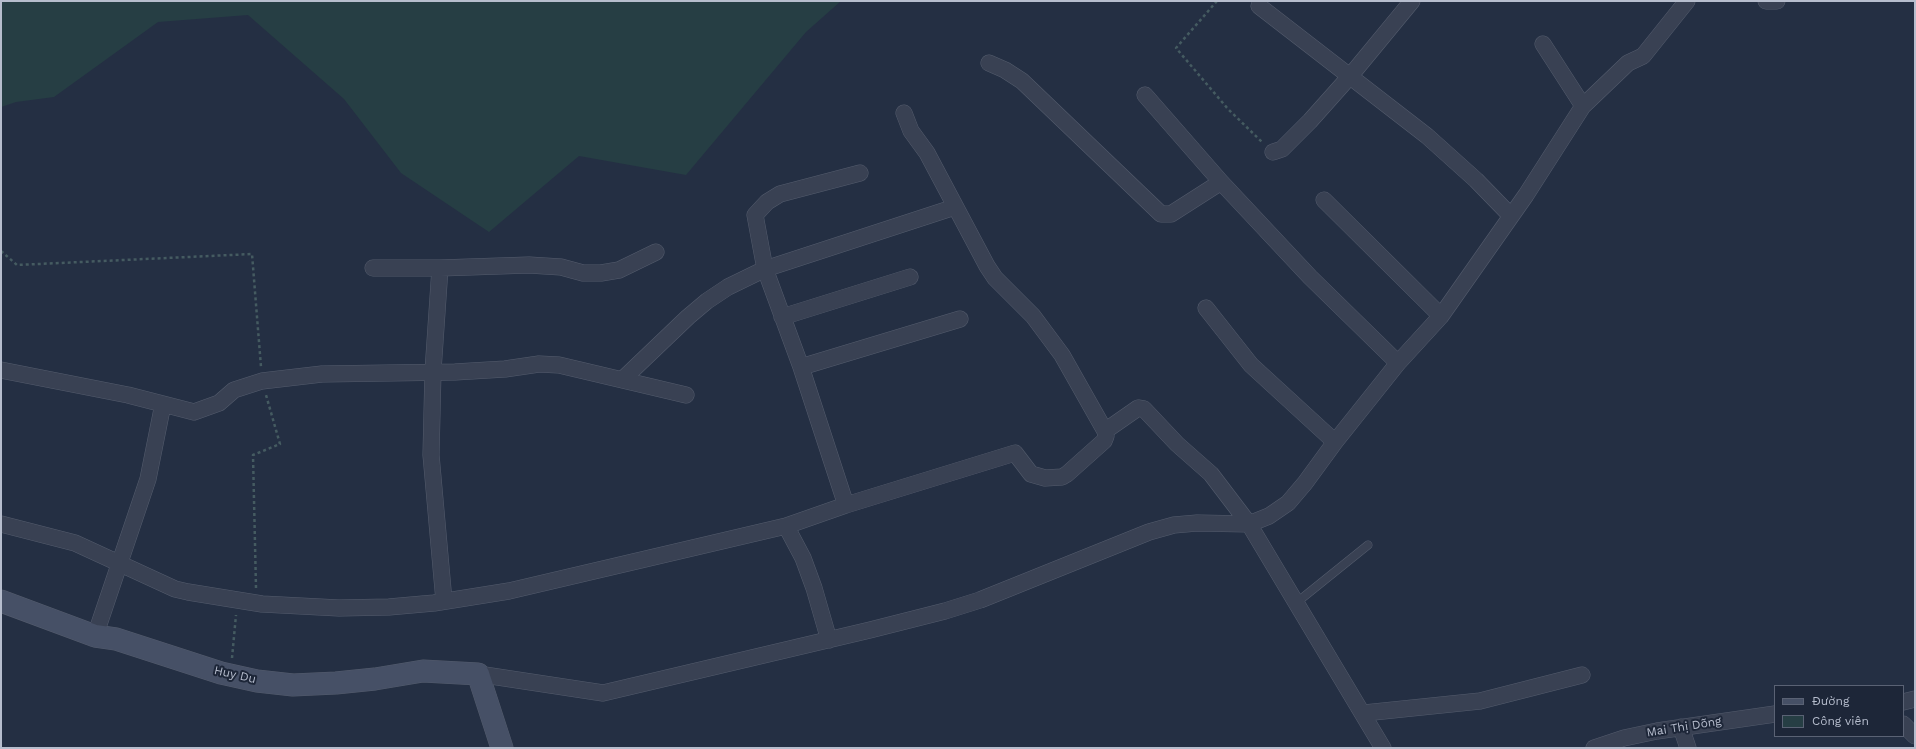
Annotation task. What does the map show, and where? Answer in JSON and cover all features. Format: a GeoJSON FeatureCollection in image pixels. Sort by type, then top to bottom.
{"type":"FeatureCollection","features":[{"type":"Feature","properties":{"kind":"street"},"geometry":{"type":"LineString","coordinates":[[1273,152],[1282,149],[1291,142],[1351,75],[1412,1]]}},
{"type":"Feature","properties":{"kind":"street"},"geometry":{"type":"LineString","coordinates":[[502,748],[478,674],[603,693],[915,619],[980,600],[1142,535],[1174,525],[1197,523],[1249,524],[1269,516],[1288,503],[1305,483],[1334,442],[1398,363],[1440,316],[1511,216],[1583,106],[1628,63],[1643,56],[1687,1]]}},
{"type":"Feature","properties":{"kind":"street"},"geometry":{"type":"LineString","coordinates":[[1766,1],[1777,1]]}},
{"type":"Feature","properties":{"kind":"street"},"geometry":{"type":"LineString","coordinates":[[1259,6],[1351,75],[1428,136],[1476,180],[1511,216]]}},
{"type":"Feature","properties":{"kind":"street"},"geometry":{"type":"LineString","coordinates":[[1543,44],[1583,106]]}},
{"type":"Feature","properties":{"kind":"street"},"geometry":{"type":"LineString","coordinates":[[989,63],[1005,70],[1022,81],[1161,214],[1171,214],[1222,182]]}},
{"type":"Feature","properties":{"kind":"street"},"geometry":{"type":"LineString","coordinates":[[1145,94],[1222,182],[1310,276],[1398,363]]}},
{"type":"Feature","properties":{"kind":"street"},"geometry":{"type":"LineString","coordinates":[[1,524],[75,543],[119,565],[175,589],[237,601],[256,603],[339,608],[375,608],[444,601],[516,589],[786,526],[846,504],[1016,452],[1031,474],[1045,478],[1062,477],[1104,441],[1106,436],[1105,431],[1062,355],[1033,316],[995,278],[987,266],[927,153],[911,132],[904,113]]}},
{"type":"Feature","properties":{"kind":"street"},"geometry":{"type":"LineString","coordinates":[[846,504],[801,367],[765,269],[755,215],[767,202],[780,194],[860,173]]}},
{"type":"Feature","properties":{"kind":"street"},"geometry":{"type":"LineString","coordinates":[[1324,200],[1440,316]]}},
{"type":"Feature","properties":{"kind":"street"},"geometry":{"type":"LineString","coordinates":[[622,380],[707,301],[728,286],[765,269],[955,206]]}},
{"type":"Feature","properties":{"kind":"street"},"geometry":{"type":"LineString","coordinates":[[373,268],[440,268],[529,265],[561,267],[583,273],[601,273],[619,270],[656,252]]}},
{"type":"Feature","properties":{"kind":"street"},"geometry":{"type":"LineString","coordinates":[[440,268],[433,371],[431,455],[444,601]]}},
{"type":"Feature","properties":{"kind":"street"},"geometry":{"type":"LineString","coordinates":[[782,317],[910,277]]}},
{"type":"Feature","properties":{"kind":"street"},"geometry":{"type":"LineString","coordinates":[[1206,308],[1251,365],[1334,442]]}},
{"type":"Feature","properties":{"kind":"street"},"geometry":{"type":"LineString","coordinates":[[801,367],[960,319]]}},
{"type":"Feature","properties":{"kind":"street"},"geometry":{"type":"LineString","coordinates":[[1,370],[120,393],[194,412],[219,403],[234,390],[262,381],[322,374],[505,369],[539,364],[559,365],[686,395]]}},
{"type":"Feature","properties":{"kind":"street"},"geometry":{"type":"LineString","coordinates":[[95,636],[148,479],[163,404]]}},
{"type":"Feature","properties":{"kind":"street"},"geometry":{"type":"LineString","coordinates":[[1105,431],[1138,408],[1144,409],[1177,444],[1211,474],[1249,524],[1364,713],[1383,748]]}},
{"type":"Feature","properties":{"kind":"street"},"geometry":{"type":"LineString","coordinates":[[786,526],[803,558],[814,588],[829,640]]}},
{"type":"Feature","properties":{"kind":"street","name":"Huy Du"},"geometry":{"type":"LineString","coordinates":[[1,601],[95,636],[116,639],[230,675],[257,681],[292,685],[375,679],[423,671],[478,674]]}},
{"type":"Feature","properties":{"kind":"street"},"geometry":{"type":"LineString","coordinates":[[1364,713],[1480,702],[1582,675]]}},
{"type":"Feature","properties":{"kind":"street"},"geometry":{"type":"LineString","coordinates":[[1904,702],[1915,699]]}},
{"type":"Feature","properties":{"kind":"street","name":"Mai Thị Dõng"},"geometry":{"type":"LineString","coordinates":[[1594,748],[1624,738],[1681,727],[1774,714]]}},
{"type":"Feature","properties":{"kind":"street"},"geometry":{"type":"LineString","coordinates":[[1904,725],[1915,736]]}},
{"type":"Feature","properties":{"kind":"street"},"geometry":{"type":"LineString","coordinates":[[1681,727],[1688,748]]}},
{"type":"Feature","properties":{"kind":"lane"},"geometry":{"type":"LineString","coordinates":[[1296,603],[1368,545]]}},
{"type":"Feature","properties":{"kind":"path"},"geometry":{"type":"LineString","coordinates":[[1216,1],[1176,48],[1228,109],[1273,152]]}},
{"type":"Feature","properties":{"kind":"path"},"geometry":{"type":"LineString","coordinates":[[1,251],[17,265],[252,254],[262,381],[280,444],[253,455],[256,603]]}},
{"type":"Feature","properties":{"kind":"path"},"geometry":{"type":"LineString","coordinates":[[230,675],[237,601]]}},
{"type":"Feature","properties":{"kind":"green space"},"geometry":{"type":"Polygon","coordinates":[[[1,1],[841,1],[806,32],[686,175],[579,156],[489,232],[401,173],[344,99],[248,15],[158,22],[54,97],[16,102],[1,107],[1,1]]]}}]}
